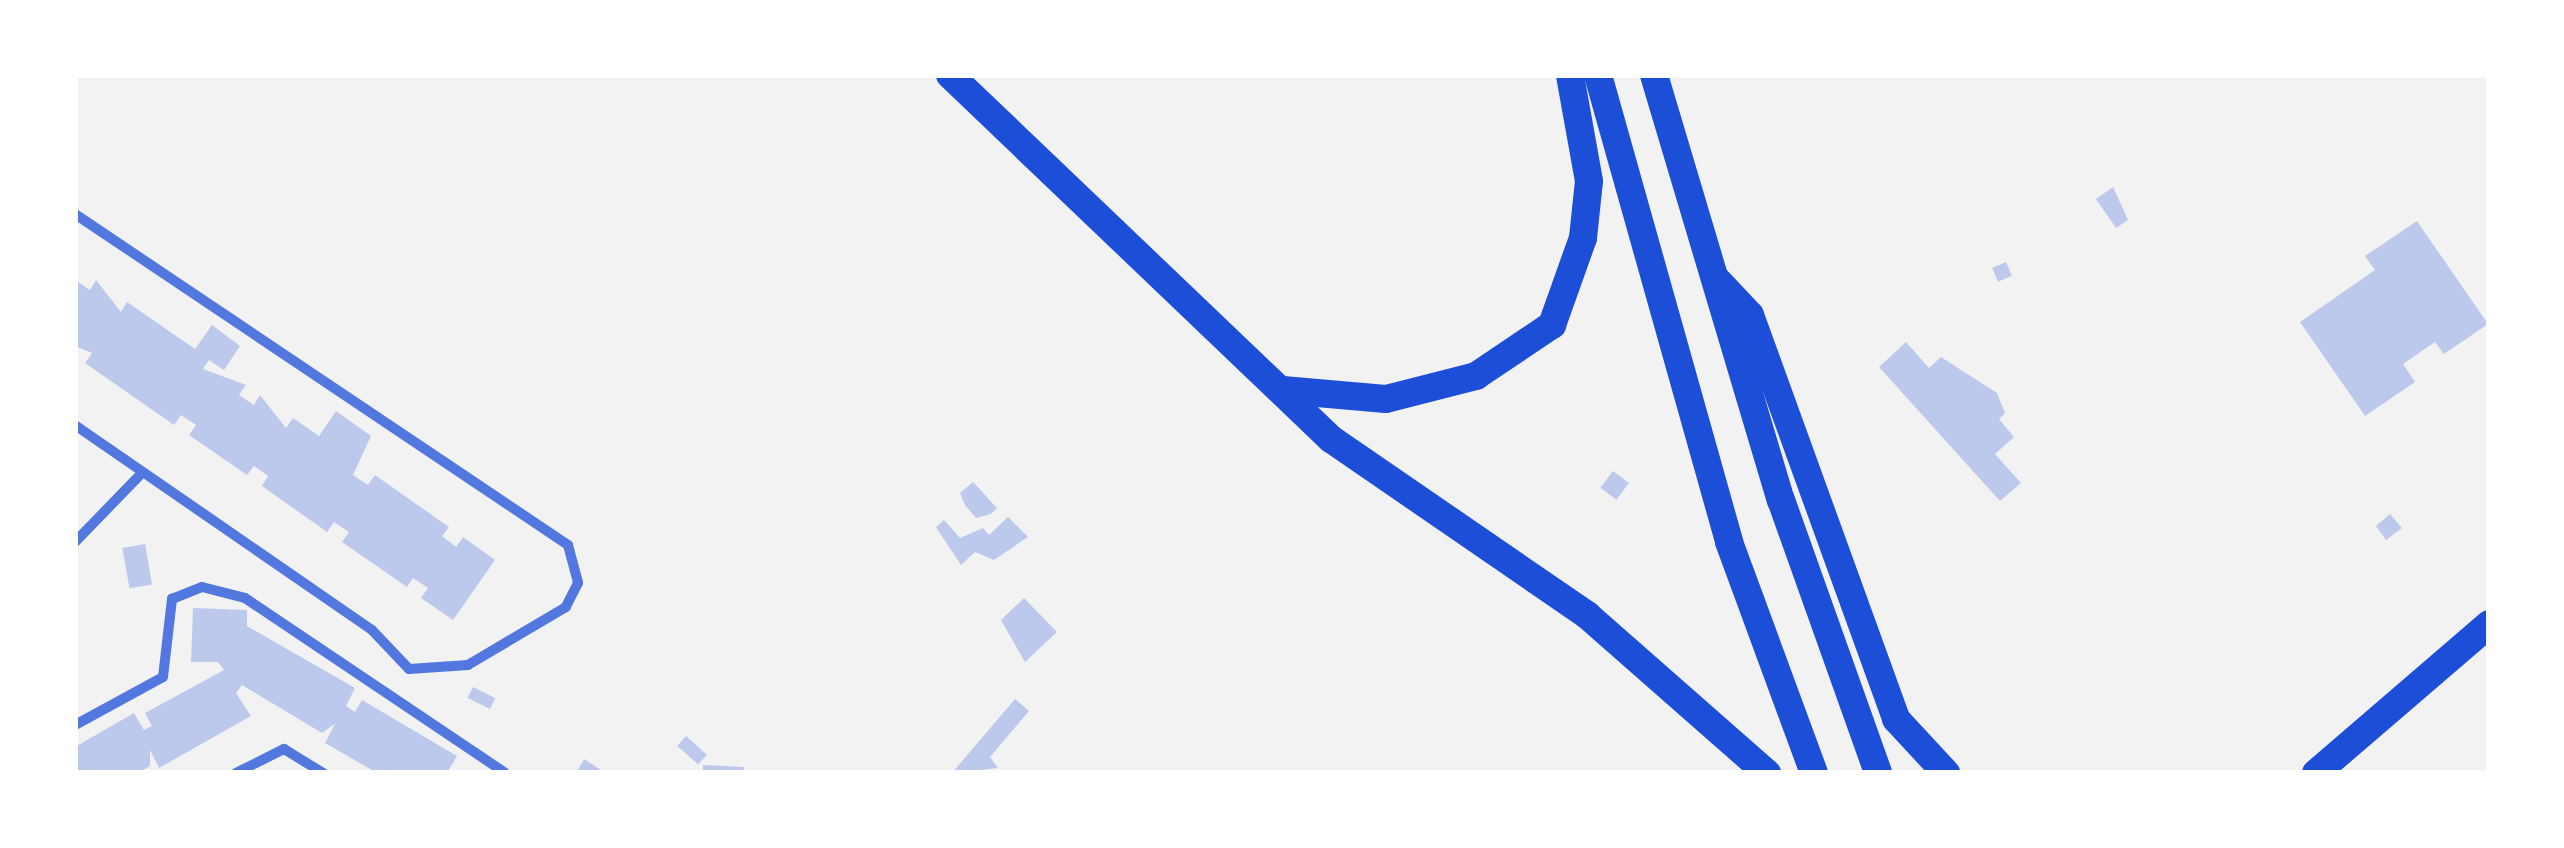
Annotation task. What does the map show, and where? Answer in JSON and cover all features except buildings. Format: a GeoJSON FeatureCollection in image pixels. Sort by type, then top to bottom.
{"type":"FeatureCollection","features":[{"type":"Feature","properties":{"kind":"highway"},"geometry":{"type":"LineString","coordinates":[[950,75],[1330,440],[1587,615],[1767,773]]}},
{"type":"Feature","properties":{"kind":"highway"},"geometry":{"type":"LineString","coordinates":[[1282,390],[1386,399],[1476,376],[1552,325],[1583,238],[1589,180],[1570,75]]}},
{"type":"Feature","properties":{"kind":"highway"},"geometry":{"type":"LineString","coordinates":[[1598,75],[1728,542],[1814,773]]}},
{"type":"Feature","properties":{"kind":"highway"},"geometry":{"type":"LineString","coordinates":[[1654,75],[1714,278],[1878,773]]}},
{"type":"Feature","properties":{"kind":"highway"},"geometry":{"type":"LineString","coordinates":[[1714,278],[1750,315],[1896,719],[1946,773]]}},
{"type":"Feature","properties":{"kind":"highway"},"geometry":{"type":"LineString","coordinates":[[2316,773],[2489,624]]}},
{"type":"Feature","properties":{"kind":"street"},"geometry":{"type":"LineString","coordinates":[[75,214],[568,544],[578,583],[566,607],[468,665],[409,669],[372,630],[140,476],[75,426]]}},
{"type":"Feature","properties":{"kind":"street"},"geometry":{"type":"LineString","coordinates":[[75,542],[140,476]]}},
{"type":"Feature","properties":{"kind":"street"},"geometry":{"type":"LineString","coordinates":[[75,725],[162,677],[172,599],[202,587],[244,598],[505,773]]}},
{"type":"Feature","properties":{"kind":"street"},"geometry":{"type":"LineString","coordinates":[[236,773],[284,750],[323,773]]}}]}
